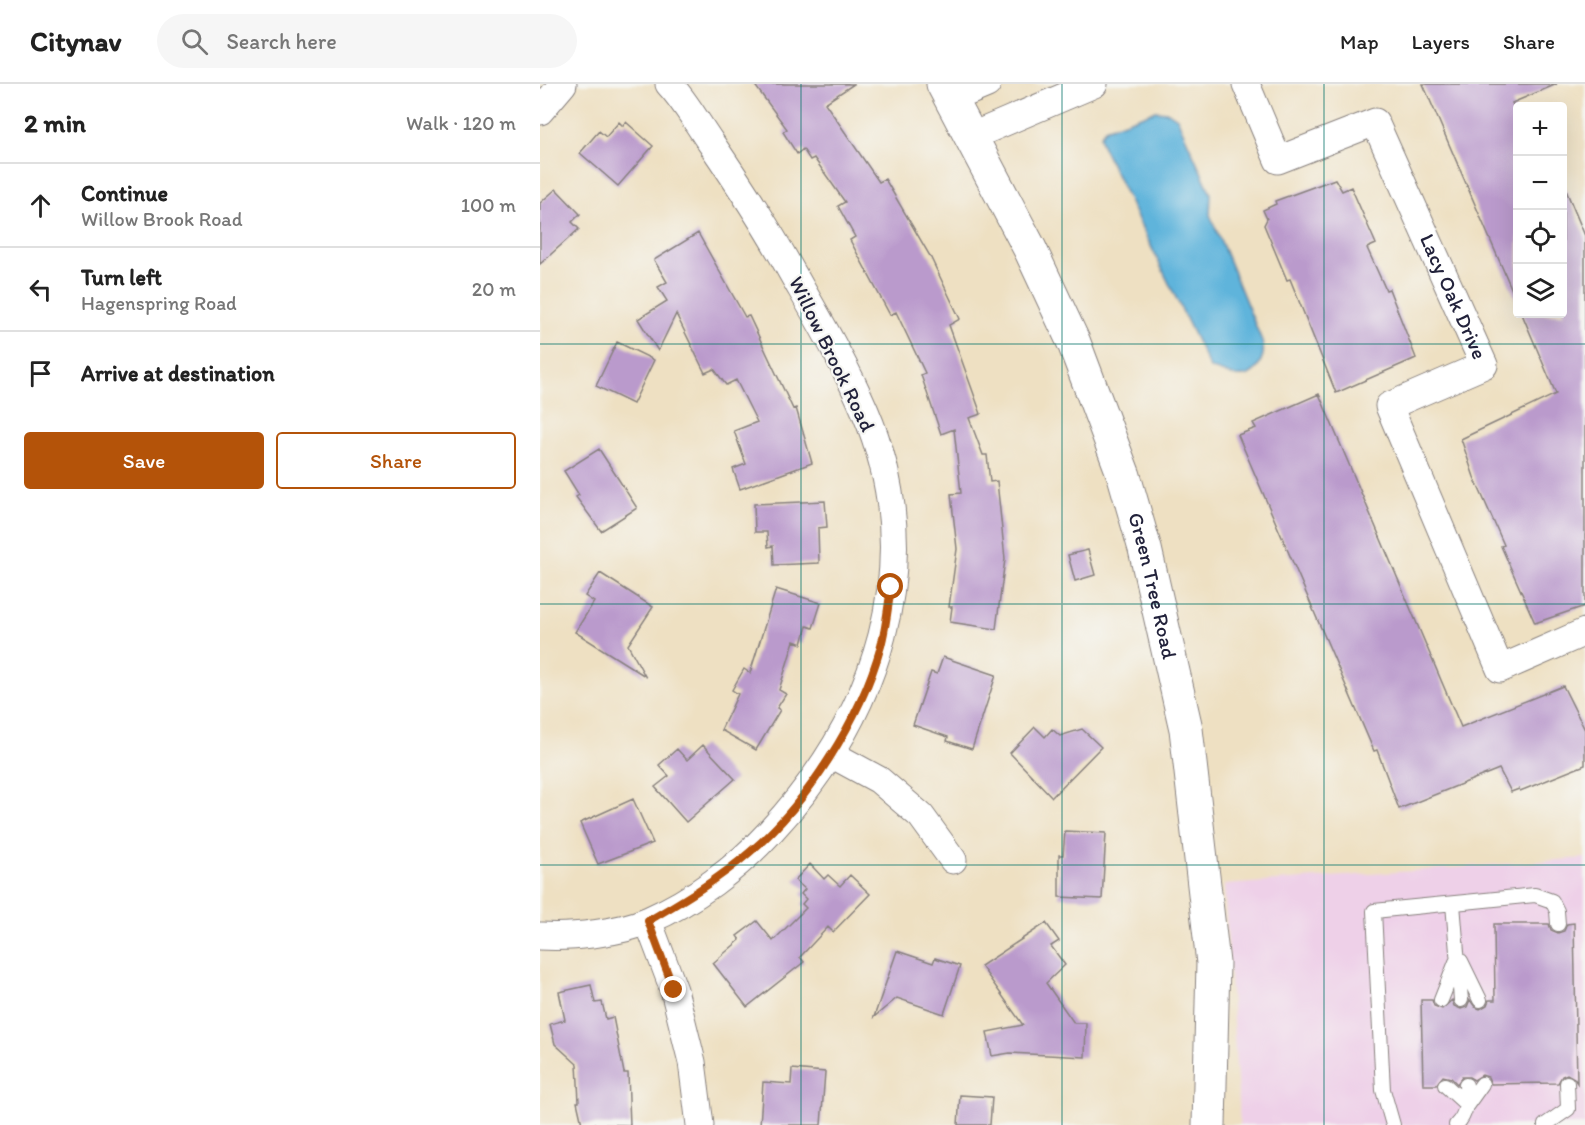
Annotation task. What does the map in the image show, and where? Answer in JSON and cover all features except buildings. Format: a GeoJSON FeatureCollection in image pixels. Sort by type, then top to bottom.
{"type":"FeatureCollection","features":[{"type":"Feature","properties":{"kind":"street"},"geometry":{"type":"LineString","coordinates":[[540,111],[563,84]]}},
{"type":"Feature","properties":{"kind":"street","name":"Willow Brook Road"},"geometry":{"type":"LineString","coordinates":[[540,936],[599,933],[648,921],[702,889],[752,851],[794,805],[831,754],[860,702],[881,645],[891,587],[892,528],[884,469],[865,412],[818,319],[761,218],[669,84]]}},
{"type":"Feature","properties":{"kind":"street"},"geometry":{"type":"LineString","coordinates":[[947,92],[987,84]]}},
{"type":"Feature","properties":{"kind":"street"},"geometry":{"type":"LineString","coordinates":[[970,137],[1094,84]]}},
{"type":"Feature","properties":{"kind":"street","name":"Lacy Oak Drive"},"geometry":{"type":"LineString","coordinates":[[1246,84],[1278,159],[1375,122],[1484,365],[1389,406],[1500,669],[1585,632]]}},
{"type":"Feature","properties":{"kind":"street","name":"Green Tree Road"},"geometry":{"type":"LineString","coordinates":[[947,92],[1030,249],[1074,343],[1124,476],[1145,549],[1186,729],[1212,952],[1209,1125]]}},
{"type":"Feature","properties":{"kind":"street"},"geometry":{"type":"LineString","coordinates":[[831,754],[879,780],[921,816],[953,860]]}},
{"type":"Feature","properties":{"kind":"street"},"geometry":{"type":"LineString","coordinates":[[648,921],[674,990],[692,1062],[700,1125]]}},
{"type":"Feature","properties":{"kind":"lane"},"geometry":{"type":"LineString","coordinates":[[1393,1125],[1383,1090],[1374,911],[1535,895],[1552,901],[1557,911],[1558,924]]}},
{"type":"Feature","properties":{"kind":"lane"},"geometry":{"type":"LineString","coordinates":[[1453,904],[1461,1000]]}},
{"type":"Feature","properties":{"kind":"lane"},"geometry":{"type":"LineString","coordinates":[[1458,957],[1480,1000]]}},
{"type":"Feature","properties":{"kind":"lane"},"geometry":{"type":"LineString","coordinates":[[1441,1000],[1458,957]]}},
{"type":"Feature","properties":{"kind":"lane"},"geometry":{"type":"LineString","coordinates":[[1545,1125],[1568,1109],[1567,1083]]}},
{"type":"Feature","properties":{"kind":"lane"},"geometry":{"type":"LineString","coordinates":[[1456,1125],[1462,1119],[1467,1105],[1482,1084]]}},
{"type":"Feature","properties":{"kind":"lane"},"geometry":{"type":"LineString","coordinates":[[1445,1085],[1467,1105]]}},
{"type":"Feature","properties":{"kind":"lane"},"geometry":{"type":"LineString","coordinates":[[1466,1085],[1467,1105]]}},
{"type":"Feature","properties":{"kind":"shaded area"},"geometry":{"type":"Polygon","coordinates":[[[1585,858],[1585,1125],[1240,1125],[1224,885],[1585,858]]]}},
{"type":"Feature","properties":{"kind":"water"},"geometry":{"type":"Polygon","coordinates":[[[1155,111],[1168,112],[1177,118],[1211,194],[1210,215],[1263,345],[1263,355],[1257,368],[1247,375],[1235,376],[1210,368],[1101,143],[1100,136],[1105,129],[1155,111]]]}},
{"type":"Feature","properties":{"kind":"route"},"geometry":{"type":"LineString","coordinates":[[674,990],[648,921],[702,889],[752,851],[794,805],[831,754],[860,702],[881,645],[891,587]]}}]}
